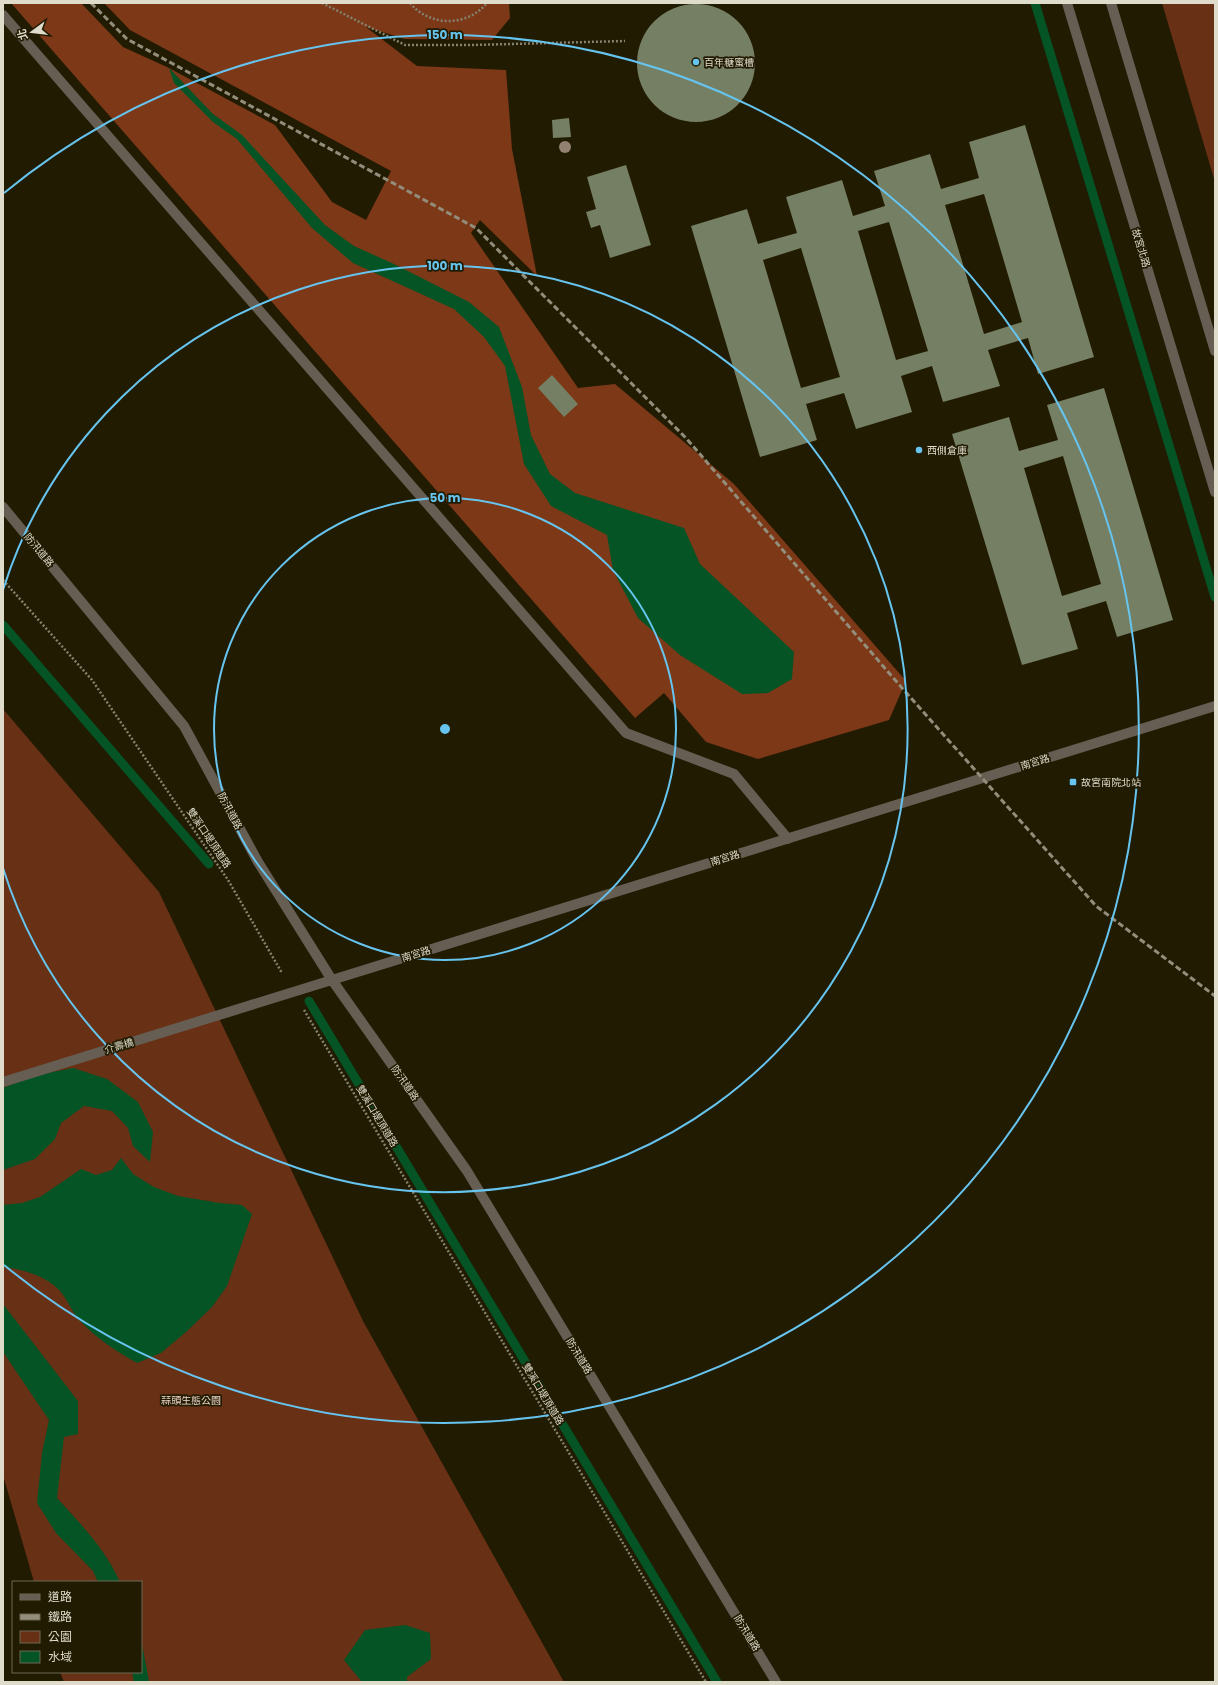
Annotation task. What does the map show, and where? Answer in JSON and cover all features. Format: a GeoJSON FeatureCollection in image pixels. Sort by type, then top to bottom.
{"type":"FeatureCollection","features":[{"type":"Feature","properties":{"kind":"street","name":"故宮北路"},"geometry":{"type":"LineString","coordinates":[[1067,3],[1215,492]]}},
{"type":"Feature","properties":{"kind":"street"},"geometry":{"type":"LineString","coordinates":[[1111,3],[1215,351]]}},
{"type":"Feature","properties":{"kind":"street"},"geometry":{"type":"LineString","coordinates":[[3,15],[626,733],[734,774],[788,839]]}},
{"type":"Feature","properties":{"kind":"street","name":"防汛道路"},"geometry":{"type":"LineString","coordinates":[[3,507],[184,726],[258,862],[332,980],[467,1171],[776,1682]]}},
{"type":"Feature","properties":{"kind":"street","name":"南宮路"},"geometry":{"type":"LineString","coordinates":[[236,1010],[1215,706]]}},
{"type":"Feature","properties":{"kind":"street","name":"介壽橋"},"geometry":{"type":"LineString","coordinates":[[3,1082],[236,1010]]}},
{"type":"Feature","properties":{"kind":"path"},"geometry":{"type":"LineString","coordinates":[[322,3],[405,45],[473,45],[625,41]]}},
{"type":"Feature","properties":{"kind":"path"},"geometry":{"type":"LineString","coordinates":[[410,3],[423,15],[438,20],[453,22],[469,18],[482,9],[487,3]]}},
{"type":"Feature","properties":{"kind":"path","name":"雙溪口堤頂道路"},"geometry":{"type":"LineString","coordinates":[[3,580],[92,680],[228,880],[706,1682]]}},
{"type":"Feature","properties":{"kind":"green space"},"geometry":{"type":"Polygon","coordinates":[[[1162,3],[1215,3],[1215,182],[1162,3]]]}},
{"type":"Feature","properties":{"kind":"green space","name":"蒜頭生態公園"},"geometry":{"type":"Polygon","coordinates":[[[3,709],[159,892],[363,1321],[564,1682],[64,1682],[60,1673],[142,1673],[142,1581],[34,1581],[3,1475],[3,709]]]}},
{"type":"Feature","properties":{"kind":"shaded area"},"geometry":{"type":"Polygon","coordinates":[[[11,3],[81,3],[123,47],[169,68],[275,125],[332,202],[366,220],[391,171],[130,30],[104,3],[509,3],[510,18],[492,40],[405,39],[366,27],[417,66],[506,70],[512,149],[537,276],[480,220],[471,233],[578,388],[615,384],[734,484],[906,681],[889,720],[758,759],[706,742],[664,693],[635,718],[11,3]]]}},
{"type":"Feature","properties":{"kind":"water"},"geometry":{"type":"Polygon","coordinates":[[[169,68],[213,114],[242,135],[325,225],[354,246],[394,264],[469,302],[499,327],[522,387],[531,435],[550,474],[575,493],[684,528],[700,564],[794,652],[792,679],[768,693],[742,694],[680,655],[638,618],[613,570],[607,535],[551,506],[524,464],[505,366],[484,337],[454,309],[353,263],[312,228],[237,139],[213,122],[174,83],[169,68]]]}},
{"type":"Feature","properties":{"kind":"water"},"geometry":{"type":"Polygon","coordinates":[[[73,1068],[107,1079],[138,1102],[153,1132],[150,1162],[133,1146],[128,1128],[112,1111],[84,1106],[61,1123],[55,1139],[35,1159],[3,1170],[3,1088],[33,1076],[73,1068]]]}},
{"type":"Feature","properties":{"kind":"water"},"geometry":{"type":"Polygon","coordinates":[[[121,1158],[133,1174],[154,1187],[178,1196],[242,1205],[252,1214],[227,1286],[212,1307],[161,1353],[137,1363],[107,1344],[86,1327],[77,1317],[57,1288],[51,1283],[32,1273],[3,1267],[3,1205],[22,1203],[40,1197],[81,1169],[96,1175],[112,1170],[121,1158]]]}},
{"type":"Feature","properties":{"kind":"water"},"geometry":{"type":"Polygon","coordinates":[[[3,1304],[78,1401],[78,1434],[64,1437],[57,1498],[84,1527],[100,1548],[120,1581],[98,1581],[93,1571],[56,1533],[37,1503],[42,1453],[49,1420],[3,1352],[3,1304]]]}},
{"type":"Feature","properties":{"kind":"water"},"geometry":{"type":"Polygon","coordinates":[[[405,1625],[430,1633],[431,1659],[407,1677],[407,1682],[362,1682],[344,1660],[365,1630],[405,1625]]]}},
{"type":"Feature","properties":{"kind":"water"},"geometry":{"type":"Polygon","coordinates":[[[142,1644],[149,1682],[134,1682],[132,1673],[142,1673],[142,1644]]]}},
{"type":"Feature","properties":{"kind":"building","name":"百年糖蜜槽"},"geometry":{"type":"Polygon","coordinates":[[[696,4],[719,8],[738,21],[751,40],[755,63],[751,86],[738,105],[719,118],[696,122],[673,118],[654,105],[641,86],[637,63],[641,40],[654,21],[673,8],[696,4]]]}},
{"type":"Feature","properties":{"kind":"building"},"geometry":{"type":"Polygon","coordinates":[[[569,118],[571,137],[553,138],[552,120],[569,118]]]}},
{"type":"Feature","properties":{"kind":"building"},"geometry":{"type":"Polygon","coordinates":[[[1025,125],[1094,357],[1038,374],[1028,338],[988,350],[1000,386],[943,402],[932,366],[901,376],[912,412],[856,429],[844,393],[806,404],[817,440],[760,457],[691,226],[747,209],[758,244],[797,233],[786,197],[842,180],[853,216],[885,206],[874,171],[930,154],[941,189],[979,178],[969,142],[1025,125]],[[984,194],[945,205],[984,334],[1022,322],[984,194]],[[889,222],[858,231],[896,360],[928,351],[889,222]],[[801,248],[763,260],[801,388],[840,377],[801,248]]]}},
{"type":"Feature","properties":{"kind":"building"},"geometry":{"type":"Polygon","coordinates":[[[626,165],[651,245],[610,258],[600,225],[591,228],[586,212],[596,209],[587,177],[626,165]]]}},
{"type":"Feature","properties":{"kind":"building"},"geometry":{"type":"Polygon","coordinates":[[[552,375],[578,404],[564,417],[538,388],[552,375]]]}},
{"type":"Feature","properties":{"kind":"building"},"geometry":{"type":"Polygon","coordinates":[[[1104,388],[1173,620],[1117,637],[1106,601],[1067,613],[1078,649],[1022,665],[952,434],[1009,417],[1019,451],[1058,440],[1047,405],[1104,388]],[[1063,456],[1024,468],[1062,596],[1101,584],[1063,456]]]}},
{"type":"Feature","properties":{"kind":"waterway"},"geometry":{"type":"LineString","coordinates":[[1035,3],[1215,597]]}},
{"type":"Feature","properties":{"kind":"waterway"},"geometry":{"type":"LineString","coordinates":[[3,625],[209,864]]}},
{"type":"Feature","properties":{"kind":"waterway"},"geometry":{"type":"LineString","coordinates":[[309,1001],[717,1682]]}},
{"type":"Feature","properties":{"kind":"railway"},"geometry":{"type":"LineString","coordinates":[[91,3],[127,39],[476,228],[686,438],[902,688],[1096,906],[1215,996]]}},
{"type":"Feature","properties":{"kind":"place","name":"百年糖蜜槽"},"geometry":{"type":"Point","coordinates":[696,62]}},
{"type":"Feature","properties":{"kind":"place","name":"西側倉庫"},"geometry":{"type":"Point","coordinates":[919,450]}},
{"type":"Feature","properties":{"kind":"place","name":"故宮南院北站"},"geometry":{"type":"Point","coordinates":[1073,782]}}]}
